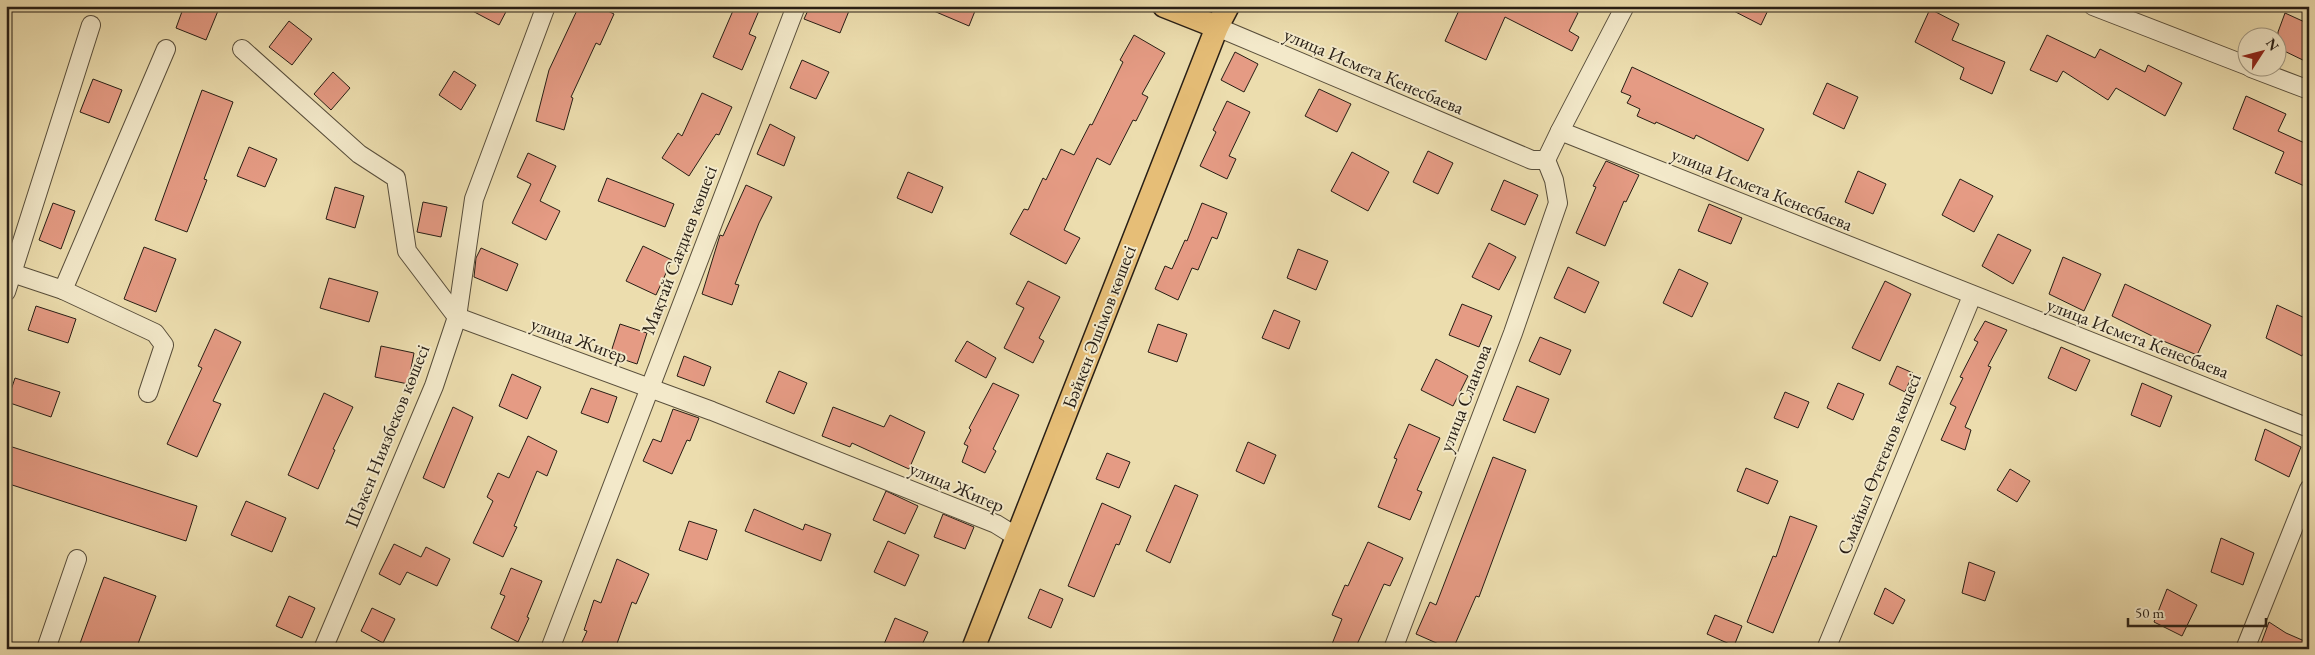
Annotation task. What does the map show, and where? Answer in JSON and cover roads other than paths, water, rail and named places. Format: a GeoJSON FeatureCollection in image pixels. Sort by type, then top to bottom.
{"type":"FeatureCollection","features":[{"type":"Feature","properties":{"kind":"main road"},"geometry":{"type":"LineString","coordinates":[[1164,6],[1217,27]]}},
{"type":"Feature","properties":{"kind":"main road","name":"Бәйкен Әшімов көшесі"},"geometry":{"type":"LineString","coordinates":[[973,649],[1217,27],[1228,6]]}},
{"type":"Feature","properties":{"kind":"street","name":"Шәкен Ниязбеков көшесі"},"geometry":{"type":"LineString","coordinates":[[323,649],[434,386],[457,317],[474,199],[546,6]]}},
{"type":"Feature","properties":{"kind":"street","name":"Мақтай Сағдиев көшесі"},"geometry":{"type":"LineString","coordinates":[[550,649],[648,388],[796,6]]}},
{"type":"Feature","properties":{"kind":"street"},"geometry":{"type":"LineString","coordinates":[[1546,160],[1625,6]]}},
{"type":"Feature","properties":{"kind":"street"},"geometry":{"type":"LineString","coordinates":[[2093,6],[2238,62]]}},
{"type":"Feature","properties":{"kind":"street"},"geometry":{"type":"LineString","coordinates":[[6,292],[91,25]]}},
{"type":"Feature","properties":{"kind":"street","name":"улица Исмета Кенесбаева"},"geometry":{"type":"LineString","coordinates":[[1217,27],[1532,160],[1546,160]]}},
{"type":"Feature","properties":{"kind":"street"},"geometry":{"type":"LineString","coordinates":[[63,290],[166,49]]}},
{"type":"Feature","properties":{"kind":"street"},"geometry":{"type":"LineString","coordinates":[[242,49],[359,154],[396,178],[407,251],[457,317]]}},
{"type":"Feature","properties":{"kind":"street"},"geometry":{"type":"LineString","coordinates":[[2277,78],[2309,90]]}},
{"type":"Feature","properties":{"kind":"street","name":"улица Исмета Кенесбаева"},"geometry":{"type":"LineString","coordinates":[[1560,131],[1972,296],[2309,428]]}},
{"type":"Feature","properties":{"kind":"street","name":"улица Сланова"},"geometry":{"type":"LineString","coordinates":[[1393,649],[1512,333],[1558,203],[1554,180],[1546,160]]}},
{"type":"Feature","properties":{"kind":"street"},"geometry":{"type":"LineString","coordinates":[[12,273],[63,290],[155,333],[161,338],[164,345],[148,393]]}},
{"type":"Feature","properties":{"kind":"street","name":"Смайыл Өтегенов көшесі"},"geometry":{"type":"LineString","coordinates":[[1826,649],[1972,296]]}},
{"type":"Feature","properties":{"kind":"street","name":"улица Жигер"},"geometry":{"type":"LineString","coordinates":[[457,317],[712,411],[996,524],[1017,537]]}},
{"type":"Feature","properties":{"kind":"street"},"geometry":{"type":"LineString","coordinates":[[2245,649],[2309,489]]}},
{"type":"Feature","properties":{"kind":"street"},"geometry":{"type":"LineString","coordinates":[[46,649],[77,559]]}}]}
